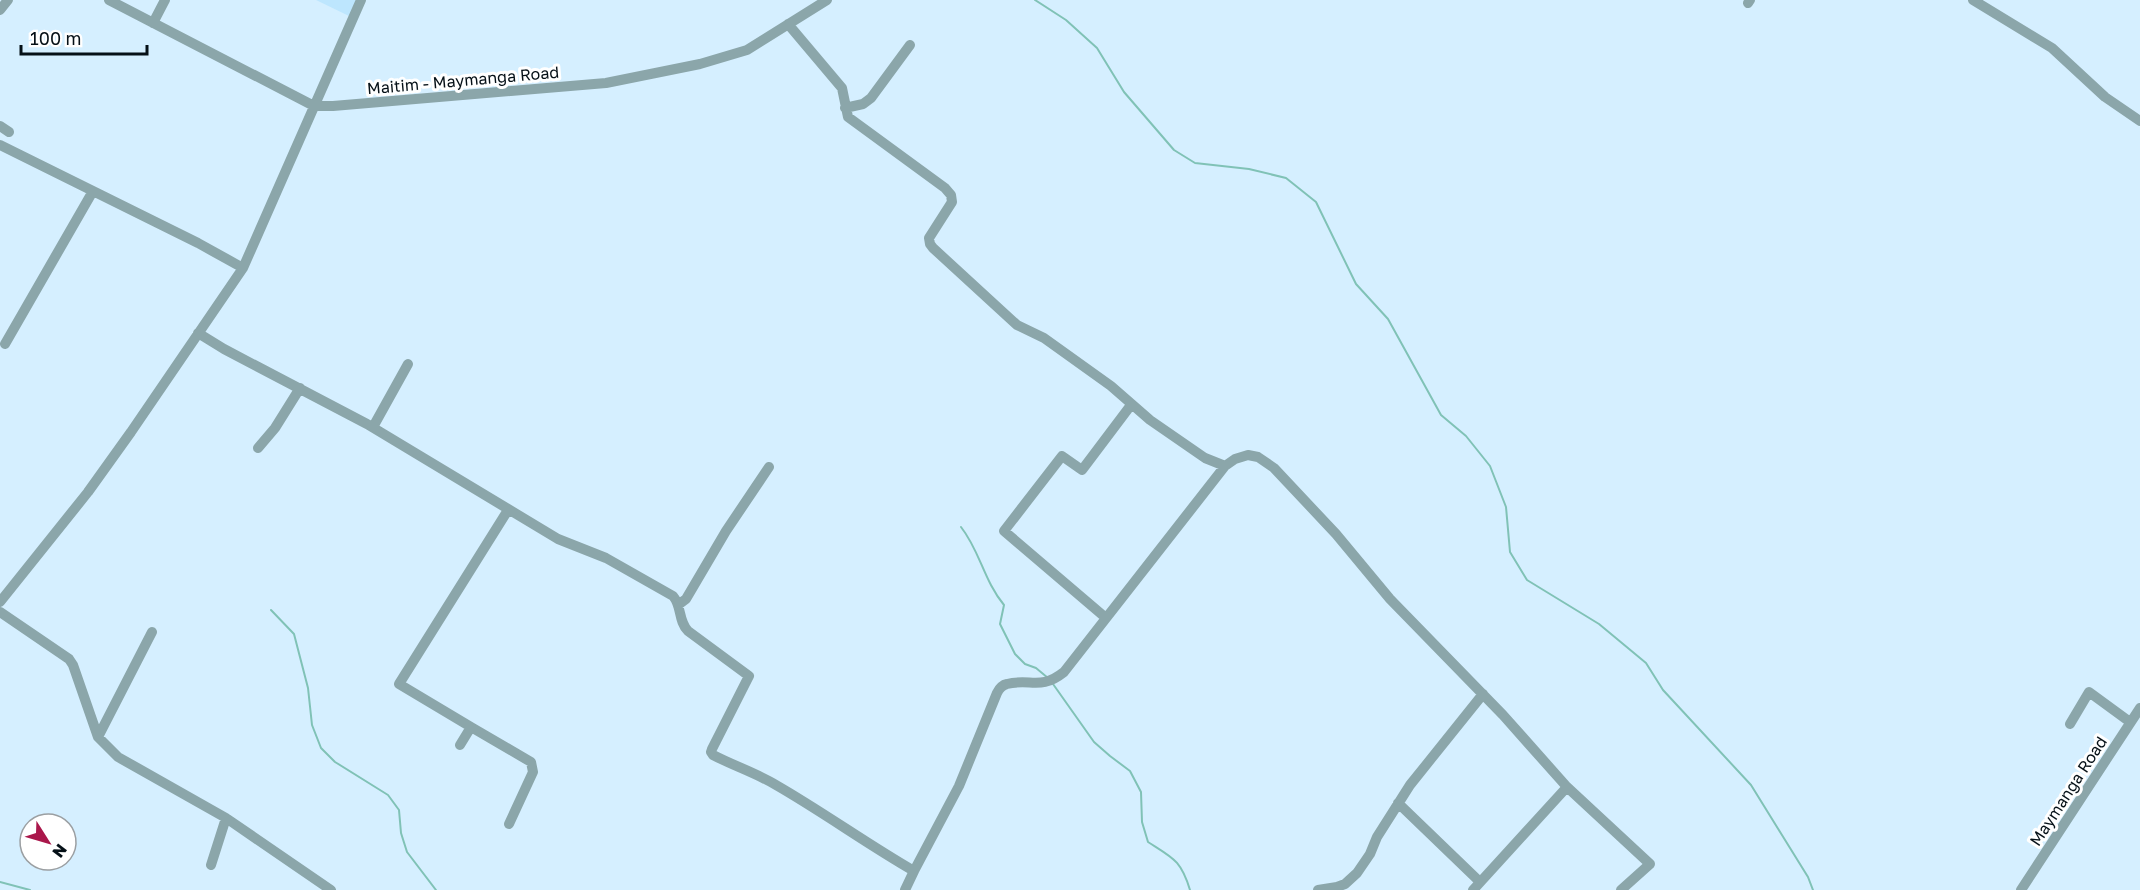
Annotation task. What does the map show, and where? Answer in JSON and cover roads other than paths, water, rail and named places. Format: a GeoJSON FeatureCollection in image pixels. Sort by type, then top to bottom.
{"type":"FeatureCollection","features":[{"type":"Feature","properties":{"kind":"street"},"geometry":{"type":"LineString","coordinates":[[0,10],[8,0]]}},
{"type":"Feature","properties":{"kind":"street","name":"Maitim - Maymanga Road"},"geometry":{"type":"LineString","coordinates":[[109,0],[314,106],[606,83],[700,64],[747,50],[827,0]]}},
{"type":"Feature","properties":{"kind":"street"},"geometry":{"type":"LineString","coordinates":[[153,23],[165,0]]}},
{"type":"Feature","properties":{"kind":"street"},"geometry":{"type":"LineString","coordinates":[[0,602],[88,492],[243,268],[361,0]]}},
{"type":"Feature","properties":{"kind":"street"},"geometry":{"type":"LineString","coordinates":[[1973,0],[2052,48],[2105,97],[2140,122]]}},
{"type":"Feature","properties":{"kind":"street"},"geometry":{"type":"LineString","coordinates":[[788,24],[842,88],[845,94],[846,114],[852,122],[945,188],[951,195],[952,202],[929,238],[933,248],[1017,325],[1044,338],[1205,458],[1225,466]]}},
{"type":"Feature","properties":{"kind":"street"},"geometry":{"type":"LineString","coordinates":[[845,108],[863,104],[872,98],[910,45]]}},
{"type":"Feature","properties":{"kind":"street"},"geometry":{"type":"LineString","coordinates":[[0,145],[243,268]]}},
{"type":"Feature","properties":{"kind":"street"},"geometry":{"type":"LineString","coordinates":[[5,344],[93,191]]}},
{"type":"Feature","properties":{"kind":"street"},"geometry":{"type":"LineString","coordinates":[[198,333],[373,427],[558,539],[606,558],[673,596],[678,605],[683,626],[688,632],[749,676],[712,749],[713,755],[750,770],[777,785],[914,871]]}},
{"type":"Feature","properties":{"kind":"street"},"geometry":{"type":"LineString","coordinates":[[373,427],[408,364]]}},
{"type":"Feature","properties":{"kind":"street"},"geometry":{"type":"LineString","coordinates":[[258,448],[275,428],[300,388]]}},
{"type":"Feature","properties":{"kind":"street"},"geometry":{"type":"LineString","coordinates":[[1106,618],[1004,531],[1062,456],[1082,470],[1131,405]]}},
{"type":"Feature","properties":{"kind":"street"},"geometry":{"type":"LineString","coordinates":[[905,890],[959,786],[1001,687],[1007,684],[1039,684],[1054,680],[1064,672],[1225,466],[1235,459],[1248,455],[1258,457],[1274,468],[1329,525],[1390,599],[1483,694],[1567,787],[1650,864],[1621,890]]}},
{"type":"Feature","properties":{"kind":"street"},"geometry":{"type":"LineString","coordinates":[[678,605],[686,599],[726,531],[769,467]]}},
{"type":"Feature","properties":{"kind":"street"},"geometry":{"type":"LineString","coordinates":[[508,510],[399,684],[531,762],[533,772],[509,824]]}},
{"type":"Feature","properties":{"kind":"street"},"geometry":{"type":"LineString","coordinates":[[0,612],[69,659],[98,737],[126,764],[225,818],[331,890]]}},
{"type":"Feature","properties":{"kind":"street"},"geometry":{"type":"LineString","coordinates":[[98,737],[152,632]]}},
{"type":"Feature","properties":{"kind":"street"},"geometry":{"type":"LineString","coordinates":[[2070,724],[2090,692],[2130,722]]}},
{"type":"Feature","properties":{"kind":"street"},"geometry":{"type":"LineString","coordinates":[[1318,890],[1345,884],[1357,873],[1398,803],[1483,694]]}},
{"type":"Feature","properties":{"kind":"street","name":"Maymanga Road"},"geometry":{"type":"LineString","coordinates":[[2021,890],[2140,708]]}},
{"type":"Feature","properties":{"kind":"street"},"geometry":{"type":"LineString","coordinates":[[460,745],[471,727]]}},
{"type":"Feature","properties":{"kind":"street"},"geometry":{"type":"LineString","coordinates":[[1398,803],[1476,886],[1567,787]]}},
{"type":"Feature","properties":{"kind":"street"},"geometry":{"type":"LineString","coordinates":[[211,865],[225,818]]}},
{"type":"Feature","properties":{"kind":"waterway"},"geometry":{"type":"LineString","coordinates":[[1035,0],[1066,20],[1097,48],[1124,92],[1174,150],[1195,163],[1249,169],[1286,178],[1316,202],[1356,284],[1388,319],[1441,415],[1466,436],[1490,466],[1506,507],[1510,552],[1527,580],[1599,624],[1646,663],[1663,690],[1751,785],[1808,877],[1813,890]]}},
{"type":"Feature","properties":{"kind":"waterway"},"geometry":{"type":"LineString","coordinates":[[961,527],[1004,605],[1000,624],[1015,654],[1025,664],[1036,668],[1048,678]]}},
{"type":"Feature","properties":{"kind":"waterway"},"geometry":{"type":"LineString","coordinates":[[271,610],[294,634],[308,688],[312,725],[321,748],[335,762],[388,795],[399,810],[401,833],[407,852],[436,890]]}},
{"type":"Feature","properties":{"kind":"waterway"},"geometry":{"type":"LineString","coordinates":[[1053,684],[1094,742],[1130,771],[1141,792],[1142,822],[1148,842],[1175,861],[1183,872],[1190,890]]}},
{"type":"Feature","properties":{"kind":"waterway"},"geometry":{"type":"LineString","coordinates":[[0,882],[30,890]]}}]}
